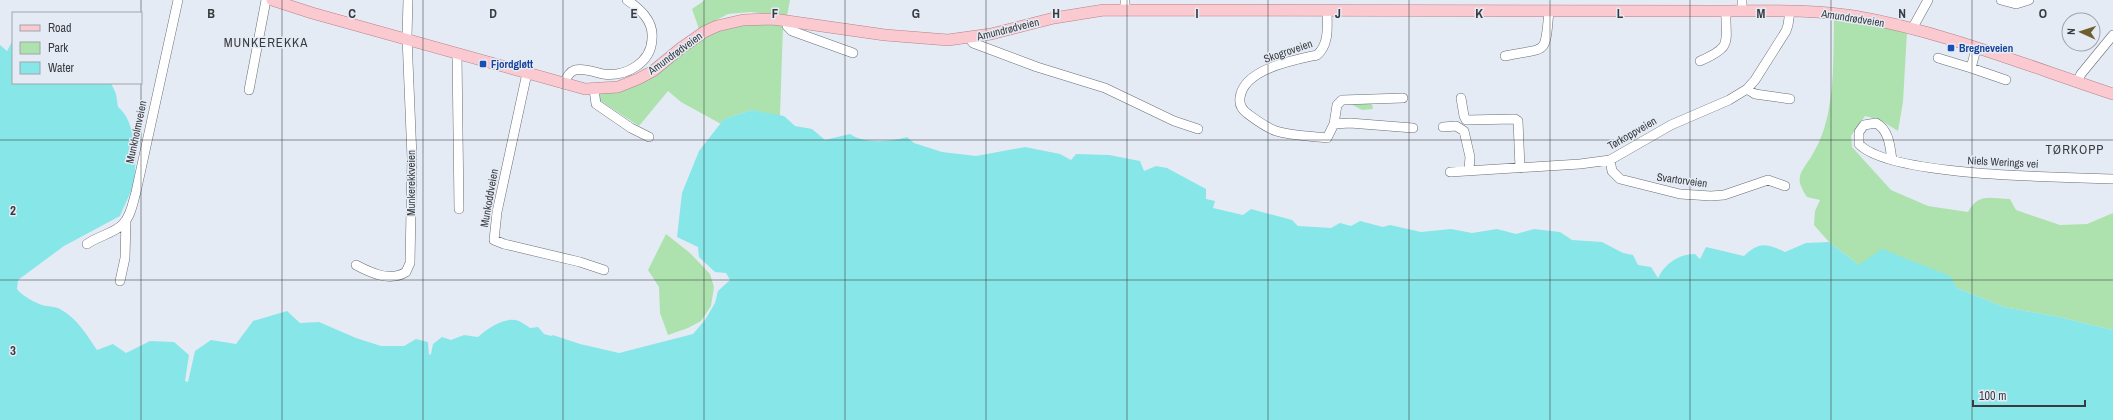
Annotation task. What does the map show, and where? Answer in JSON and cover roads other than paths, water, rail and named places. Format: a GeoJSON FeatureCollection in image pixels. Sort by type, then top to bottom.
{"type":"FeatureCollection","features":[{"type":"Feature","properties":{"kind":"main road"},"geometry":{"type":"LineString","coordinates":[[272,0],[564,84]]}},
{"type":"Feature","properties":{"kind":"main road","name":"Amundrødveien"},"geometry":{"type":"LineString","coordinates":[[564,84],[594,89],[618,87],[653,71],[697,36],[717,26],[760,18],[923,39],[970,38],[1075,13],[1125,5],[1327,10],[1433,5],[1549,10],[1726,11],[1742,5],[1790,11],[1825,12],[1853,16],[1912,29],[2113,94]]}},
{"type":"Feature","properties":{"kind":"street","name":"Munkholmveien"},"geometry":{"type":"LineString","coordinates":[[120,281],[125,258],[126,221],[136,192],[178,0]]}},
{"type":"Feature","properties":{"kind":"street"},"geometry":{"type":"LineString","coordinates":[[248,90],[266,0]]}},
{"type":"Feature","properties":{"kind":"street","name":"Munkerekkveien"},"geometry":{"type":"LineString","coordinates":[[356,265],[374,274],[393,276],[406,272],[410,263],[412,166],[408,0]]}},
{"type":"Feature","properties":{"kind":"street"},"geometry":{"type":"LineString","coordinates":[[564,84],[570,73],[574,70],[585,70],[603,74],[618,74],[634,68],[644,61],[651,45],[652,29],[647,18],[638,7],[627,0]]}},
{"type":"Feature","properties":{"kind":"street"},"geometry":{"type":"LineString","coordinates":[[1912,29],[1928,0]]}},
{"type":"Feature","properties":{"kind":"street"},"geometry":{"type":"LineString","coordinates":[[2001,0],[2016,4],[2029,0]]}},
{"type":"Feature","properties":{"kind":"street","name":"Skogroveien"},"geometry":{"type":"LineString","coordinates":[[1327,10],[1326,38],[1322,51],[1317,55],[1280,64],[1252,79],[1241,91],[1240,103],[1243,110],[1261,124],[1274,130],[1327,138],[1334,124]]}},
{"type":"Feature","properties":{"kind":"street"},"geometry":{"type":"LineString","coordinates":[[1505,56],[1531,52],[1542,47],[1547,39],[1549,10]]}},
{"type":"Feature","properties":{"kind":"street"},"geometry":{"type":"LineString","coordinates":[[1700,62],[1718,52],[1725,45],[1727,39],[1726,11]]}},
{"type":"Feature","properties":{"kind":"street","name":"Tørkoppveien"},"geometry":{"type":"LineString","coordinates":[[1450,172],[1470,169],[1520,168],[1580,164],[1610,160],[1671,125],[1730,100],[1747,88],[1755,80],[1786,31],[1790,11]]}},
{"type":"Feature","properties":{"kind":"street"},"geometry":{"type":"LineString","coordinates":[[787,21],[787,26],[792,31],[853,53]]}},
{"type":"Feature","properties":{"kind":"street"},"geometry":{"type":"LineString","coordinates":[[2077,82],[2081,74],[2113,35]]}},
{"type":"Feature","properties":{"kind":"street","name":"Amundrødveien"},"geometry":{"type":"LineString","coordinates":[[970,38],[973,43],[1037,67],[1105,88],[1174,122],[1198,129]]}},
{"type":"Feature","properties":{"kind":"street"},"geometry":{"type":"LineString","coordinates":[[1971,68],[1976,49]]}},
{"type":"Feature","properties":{"kind":"street"},"geometry":{"type":"LineString","coordinates":[[457,54],[459,209]]}},
{"type":"Feature","properties":{"kind":"street"},"geometry":{"type":"LineString","coordinates":[[1938,58],[2006,80]]}},
{"type":"Feature","properties":{"kind":"street","name":"Munkoddveien"},"geometry":{"type":"LineString","coordinates":[[527,73],[499,205],[494,240],[504,244],[580,262],[604,270]]}},
{"type":"Feature","properties":{"kind":"street"},"geometry":{"type":"LineString","coordinates":[[1747,88],[1755,94],[1790,99]]}},
{"type":"Feature","properties":{"kind":"street"},"geometry":{"type":"LineString","coordinates":[[594,89],[596,104],[631,128],[649,137]]}},
{"type":"Feature","properties":{"kind":"street"},"geometry":{"type":"LineString","coordinates":[[1403,98],[1342,100],[1338,105],[1334,124],[1350,123],[1413,128]]}},
{"type":"Feature","properties":{"kind":"street"},"geometry":{"type":"LineString","coordinates":[[1461,98],[1466,120],[1515,119],[1518,121],[1520,168]]}},
{"type":"Feature","properties":{"kind":"street","name":"Niels Werings vei"},"geometry":{"type":"LineString","coordinates":[[1892,160],[1890,145],[1883,128],[1876,123],[1864,125],[1858,132],[1859,144],[1873,155],[1892,160],[1938,169],[1969,173],[2113,179]]}},
{"type":"Feature","properties":{"kind":"street"},"geometry":{"type":"LineString","coordinates":[[1444,127],[1456,126],[1464,131],[1470,157],[1470,169]]}},
{"type":"Feature","properties":{"kind":"street","name":"Svartorveien"},"geometry":{"type":"LineString","coordinates":[[1610,160],[1612,171],[1620,179],[1680,194],[1711,196],[1724,195],[1768,180],[1785,186]]}},
{"type":"Feature","properties":{"kind":"street"},"geometry":{"type":"LineString","coordinates":[[87,244],[95,238],[123,225],[126,221]]}},
{"type":"Feature","properties":{"kind":"water"},"geometry":{"type":"Polygon","coordinates":[[[12,42],[12,84],[111,84],[116,94],[118,107],[124,113],[129,122],[135,154],[135,176],[133,185],[120,216],[64,246],[18,280],[17,289],[19,292],[35,302],[44,306],[58,308],[66,313],[81,327],[97,350],[113,344],[126,353],[150,341],[174,342],[189,355],[185,381],[188,382],[195,351],[211,340],[236,344],[253,321],[287,311],[300,323],[319,322],[356,338],[381,346],[404,346],[416,339],[428,342],[429,355],[431,354],[433,344],[442,337],[451,340],[464,335],[478,337],[497,324],[508,320],[519,321],[530,328],[538,327],[544,334],[551,336],[553,335],[580,344],[619,353],[693,334],[705,320],[715,303],[718,291],[730,280],[726,273],[715,272],[699,257],[698,247],[677,237],[682,193],[699,151],[724,119],[752,110],[784,116],[795,126],[812,129],[825,140],[850,134],[870,141],[885,141],[907,137],[914,143],[942,152],[976,156],[1025,147],[1060,154],[1071,160],[1076,154],[1109,155],[1140,161],[1144,171],[1156,166],[1167,168],[1206,189],[1206,199],[1215,201],[1213,208],[1243,215],[1251,209],[1292,220],[1298,226],[1331,228],[1340,223],[1351,226],[1360,221],[1383,227],[1390,225],[1421,232],[1451,229],[1472,233],[1497,229],[1516,234],[1534,229],[1560,232],[1572,240],[1602,242],[1623,253],[1633,255],[1638,265],[1651,267],[1658,278],[1668,264],[1678,258],[1689,254],[1695,254],[1700,259],[1706,247],[1744,256],[1754,248],[1763,245],[1785,252],[1806,243],[1829,242],[1859,265],[1882,249],[1950,276],[1957,288],[2004,307],[2059,317],[2113,330],[2113,420],[0,420],[0,45],[7,51],[12,42]]]}},
{"type":"Feature","properties":{"kind":"place","name":"Bregneveien"},"geometry":{"type":"Point","coordinates":[1951,48]}},
{"type":"Feature","properties":{"kind":"place","name":"Fjordgløtt"},"geometry":{"type":"Point","coordinates":[483,64]}},
{"type":"Feature","properties":{"kind":"district","name":"MUNKEREKKA"},"geometry":{"type":"Point","coordinates":[266,42]}},
{"type":"Feature","properties":{"kind":"district","name":"TØRKOPP"},"geometry":{"type":"Point","coordinates":[2075,149]}}]}
